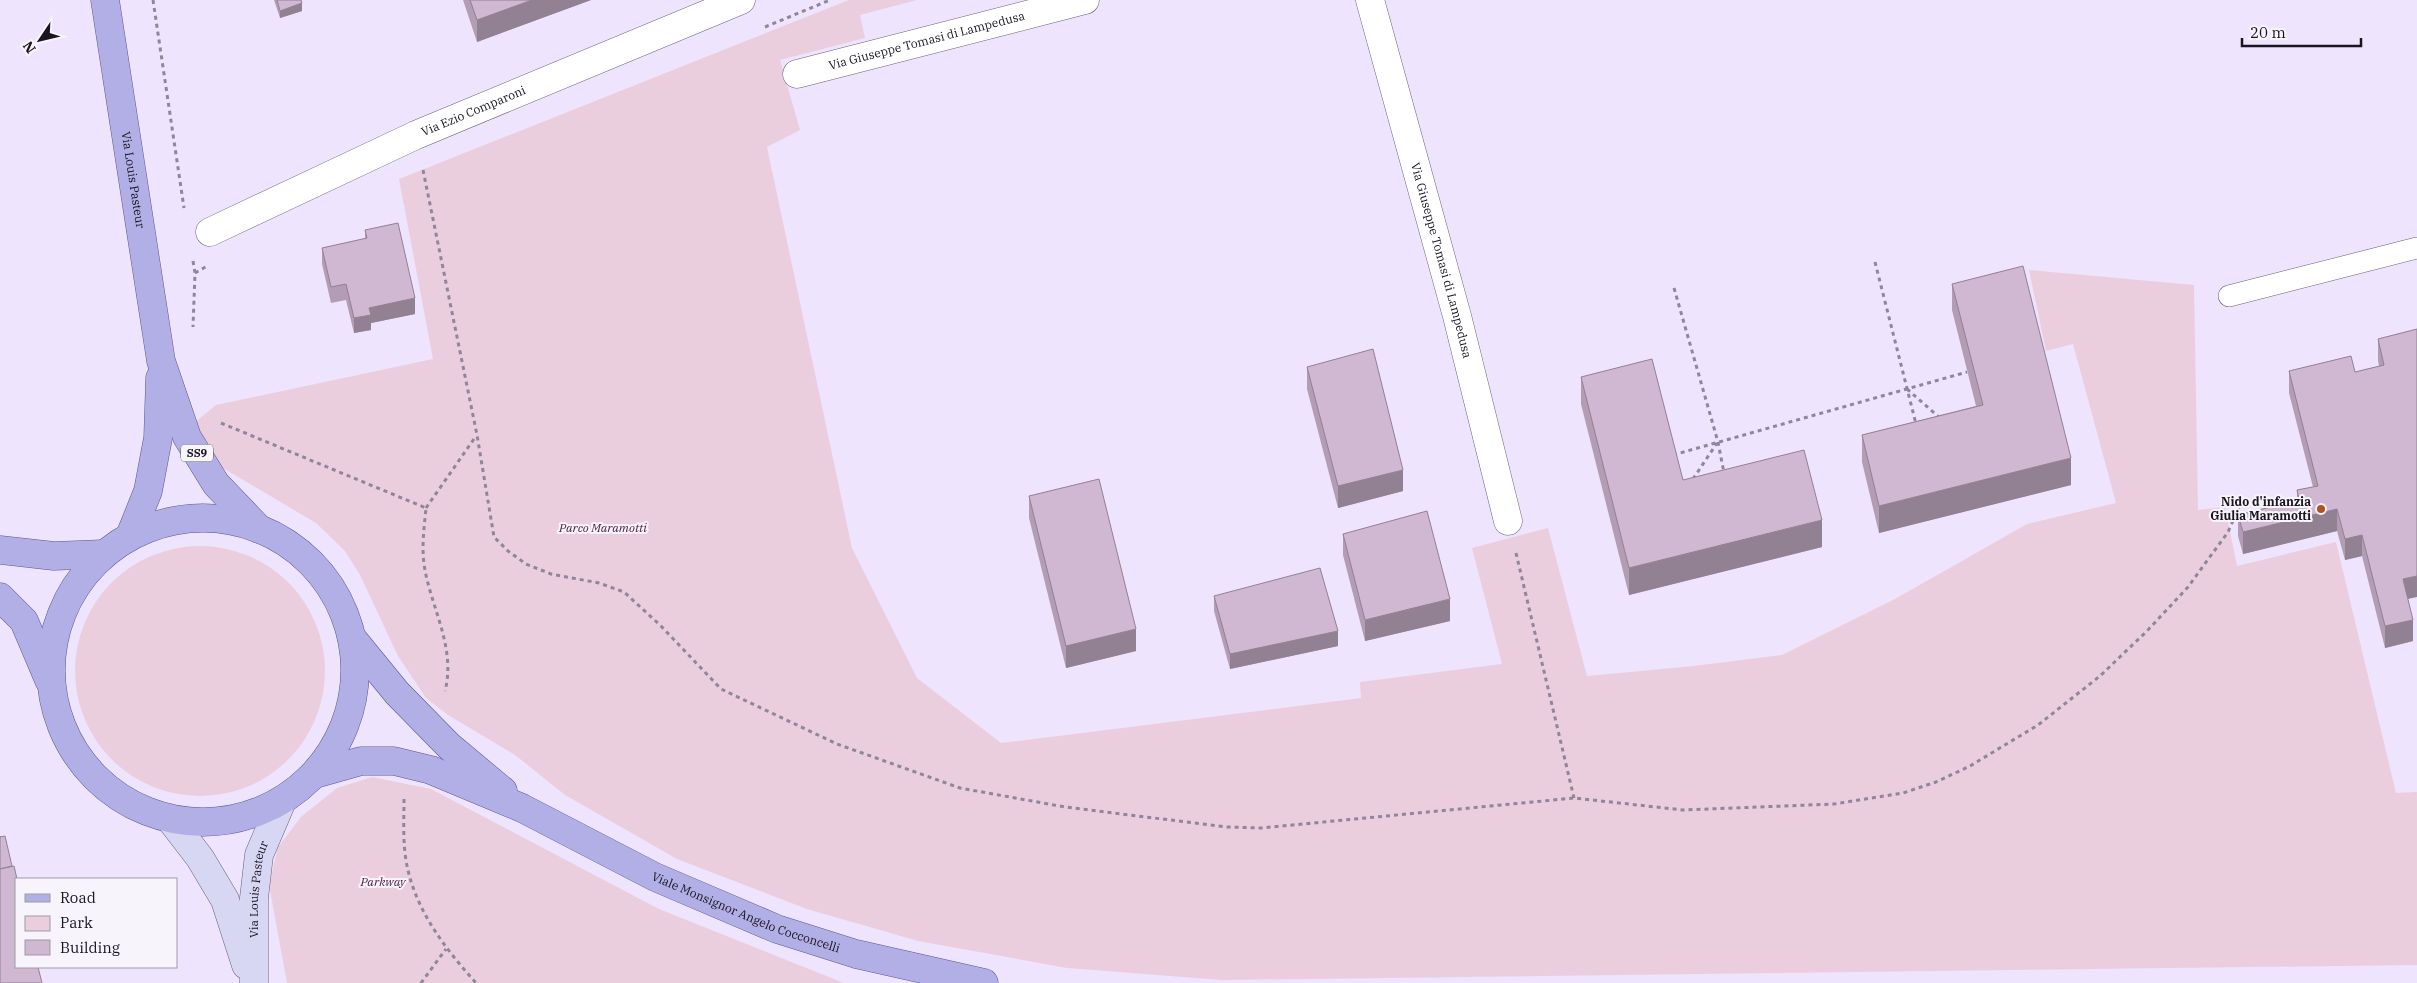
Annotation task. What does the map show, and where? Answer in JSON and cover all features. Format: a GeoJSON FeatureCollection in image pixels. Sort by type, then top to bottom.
{"type":"FeatureCollection","features":[{"type":"Feature","properties":{"kind":"main road","name":"Via Louis Pasteur"},"geometry":{"type":"LineString","coordinates":[[105,0],[161,362],[187,437],[216,484],[259,529]]}},
{"type":"Feature","properties":{"kind":"main road","name":"Via Louis Pasteur"},"geometry":{"type":"LineString","coordinates":[[130,536],[148,491],[156,447],[161,362]]}},
{"type":"Feature","properties":{"kind":"main road","name":"Via Louis Pasteur"},"geometry":{"type":"LineString","coordinates":[[216,518],[259,529],[292,547],[319,572],[339,603],[352,638],[355,687],[342,733],[315,774],[282,801],[246,817],[209,823],[170,819],[126,802],[90,772],[64,732],[51,686],[54,637],[72,592],[103,554],[130,536],[172,521],[216,518]]}},
{"type":"Feature","properties":{"kind":"main road"},"geometry":{"type":"LineString","coordinates":[[0,550],[54,556],[103,554]]}},
{"type":"Feature","properties":{"kind":"main road"},"geometry":{"type":"LineString","coordinates":[[0,597],[24,622],[51,686]]}},
{"type":"Feature","properties":{"kind":"main road","name":"Viale Monsignor Angelo Cocconcelli"},"geometry":{"type":"LineString","coordinates":[[352,638],[397,693],[450,746],[522,808]]}},
{"type":"Feature","properties":{"kind":"main road","name":"Viale Monsignor Angelo Cocconcelli"},"geometry":{"type":"LineString","coordinates":[[315,774],[361,760],[394,761],[431,770],[522,808],[654,878],[777,929],[856,954],[984,983]]}},
{"type":"Feature","properties":{"kind":"main road","name":"Via Louis Pasteur"},"geometry":{"type":"LineString","coordinates":[[253,983],[254,898],[258,855],[282,801]]}},
{"type":"Feature","properties":{"kind":"main road","name":"Via Louis Pasteur"},"geometry":{"type":"LineString","coordinates":[[170,819],[200,858],[225,900],[253,983]]}},
{"type":"Feature","properties":{"kind":"street","name":"Via Ezio Comparoni"},"geometry":{"type":"LineString","coordinates":[[210,232],[416,135],[740,0]]}},
{"type":"Feature","properties":{"kind":"street","name":"Via Giuseppe Tomasi di Lampedusa"},"geometry":{"type":"LineString","coordinates":[[798,74],[1085,0]]}},
{"type":"Feature","properties":{"kind":"street","name":"Via Giuseppe Tomasi di Lampedusa"},"geometry":{"type":"LineString","coordinates":[[1370,0],[1457,316],[1508,521]]}},
{"type":"Feature","properties":{"kind":"lane"},"geometry":{"type":"LineString","coordinates":[[2229,296],[2417,248]]}},
{"type":"Feature","properties":{"kind":"path"},"geometry":{"type":"LineString","coordinates":[[153,0],[185,213]]}},
{"type":"Feature","properties":{"kind":"path"},"geometry":{"type":"LineString","coordinates":[[416,135],[477,435],[494,537],[508,551],[526,564],[551,574],[599,583],[624,592],[660,625],[721,689],[836,744],[960,788],[1065,806],[1244,828],[1278,827],[1574,798],[1683,810],[1834,804],[1904,792],[1936,782],[1970,766],[2038,725],[2100,676],[2147,631],[2188,587],[2228,532],[2239,507]]}},
{"type":"Feature","properties":{"kind":"path"},"geometry":{"type":"LineString","coordinates":[[192,256],[195,274],[193,334]]}},
{"type":"Feature","properties":{"kind":"path"},"geometry":{"type":"LineString","coordinates":[[1875,262],[1918,430]]}},
{"type":"Feature","properties":{"kind":"path"},"geometry":{"type":"LineString","coordinates":[[1674,288],[1718,442],[1725,477]]}},
{"type":"Feature","properties":{"kind":"path"},"geometry":{"type":"LineString","coordinates":[[1670,456],[1967,372]]}},
{"type":"Feature","properties":{"kind":"path"},"geometry":{"type":"LineString","coordinates":[[1906,389],[1941,419]]}},
{"type":"Feature","properties":{"kind":"path"},"geometry":{"type":"LineString","coordinates":[[218,422],[426,508]]}},
{"type":"Feature","properties":{"kind":"path"},"geometry":{"type":"LineString","coordinates":[[442,699],[447,680],[447,661],[440,624],[425,571],[422,549],[426,508],[477,435]]}},
{"type":"Feature","properties":{"kind":"path"},"geometry":{"type":"LineString","coordinates":[[1691,482],[1718,442]]}},
{"type":"Feature","properties":{"kind":"path"},"geometry":{"type":"LineString","coordinates":[[1508,521],[1574,798]]}},
{"type":"Feature","properties":{"kind":"path"},"geometry":{"type":"LineString","coordinates":[[404,796],[405,855],[414,889],[427,918],[446,949],[476,983]]}},
{"type":"Feature","properties":{"kind":"path"},"geometry":{"type":"LineString","coordinates":[[421,983],[446,949]]}},
{"type":"Feature","properties":{"kind":"green space","name":"Parco Maramotti"},"geometry":{"type":"Polygon","coordinates":[[[849,0],[917,0],[860,15],[865,38],[780,60],[800,130],[767,147],[852,548],[917,678],[1001,743],[1361,698],[1360,682],[1502,664],[1472,548],[1548,528],[1587,676],[1694,666],[1782,655],[1895,599],[2027,524],[2116,503],[2073,344],[2046,351],[2029,270],[2194,285],[2198,510],[2225,507],[2237,566],[2336,542],[2396,793],[2417,792],[2417,965],[1222,980],[1067,968],[918,941],[807,909],[677,859],[565,795],[515,755],[448,715],[426,698],[398,656],[360,575],[345,551],[316,523],[218,465],[194,423],[216,405],[433,359],[399,179],[849,0]]]}},
{"type":"Feature","properties":{"kind":"green space"},"geometry":{"type":"Polygon","coordinates":[[[200,546],[224,549],[248,556],[269,567],[288,583],[304,602],[315,623],[322,647],[325,671],[322,695],[315,719],[304,740],[288,759],[269,775],[248,786],[224,793],[200,796],[176,793],[152,786],[131,775],[112,759],[96,740],[85,719],[78,695],[75,671],[78,647],[85,623],[96,602],[112,583],[131,567],[152,556],[176,549],[200,546]]]}},
{"type":"Feature","properties":{"kind":"green space","name":"Parkway"},"geometry":{"type":"Polygon","coordinates":[[[372,777],[431,789],[659,909],[844,983],[287,983],[269,885],[278,847],[301,817],[337,788],[372,777]]]}},
{"type":"Feature","properties":{"kind":"building"},"geometry":{"type":"Polygon","coordinates":[[[277,0],[301,0],[302,3],[280,11],[277,0]]]}},
{"type":"Feature","properties":{"kind":"building"},"geometry":{"type":"Polygon","coordinates":[[[470,0],[532,0],[477,20],[470,0]]]}},
{"type":"Feature","properties":{"kind":"building"},"geometry":{"type":"Polygon","coordinates":[[[398,223],[415,298],[369,308],[371,315],[354,318],[346,284],[331,287],[322,248],[367,238],[365,230],[398,223]]]}},
{"type":"Feature","properties":{"kind":"building"},"geometry":{"type":"Polygon","coordinates":[[[2023,266],[2071,458],[1879,506],[1862,435],[1983,405],[1952,284],[2023,266]]]}},
{"type":"Feature","properties":{"kind":"building"},"geometry":{"type":"Polygon","coordinates":[[[2417,329],[2417,576],[2403,579],[2413,620],[2385,626],[2362,535],[2345,539],[2337,509],[2243,532],[2238,515],[2299,500],[2297,490],[2318,486],[2289,371],[2351,356],[2355,372],[2384,365],[2378,339],[2417,329]]]}},
{"type":"Feature","properties":{"kind":"building"},"geometry":{"type":"Polygon","coordinates":[[[1373,349],[1403,470],[1338,486],[1307,367],[1373,349]]]}},
{"type":"Feature","properties":{"kind":"building"},"geometry":{"type":"Polygon","coordinates":[[[1652,359],[1683,480],[1804,450],[1822,520],[1629,568],[1581,377],[1652,359]]]}},
{"type":"Feature","properties":{"kind":"building"},"geometry":{"type":"Polygon","coordinates":[[[1099,479],[1136,629],[1066,646],[1029,496],[1099,479]]]}},
{"type":"Feature","properties":{"kind":"building"},"geometry":{"type":"Polygon","coordinates":[[[1427,511],[1450,599],[1365,620],[1343,534],[1427,511]]]}},
{"type":"Feature","properties":{"kind":"building"},"geometry":{"type":"Polygon","coordinates":[[[1320,568],[1338,631],[1230,654],[1214,596],[1320,568]]]}},
{"type":"Feature","properties":{"kind":"building"},"geometry":{"type":"Polygon","coordinates":[[[5,836],[12,866],[0,869],[0,837],[5,836]]]}},
{"type":"Feature","properties":{"kind":"building"},"geometry":{"type":"Polygon","coordinates":[[[14,866],[17,878],[15,878],[15,968],[38,968],[42,983],[0,983],[0,869],[14,866]]]}},
{"type":"Feature","properties":{"kind":"place","name":"Nido d'infanzia Giulia Maramotti"},"geometry":{"type":"Point","coordinates":[2321,509]}}]}
